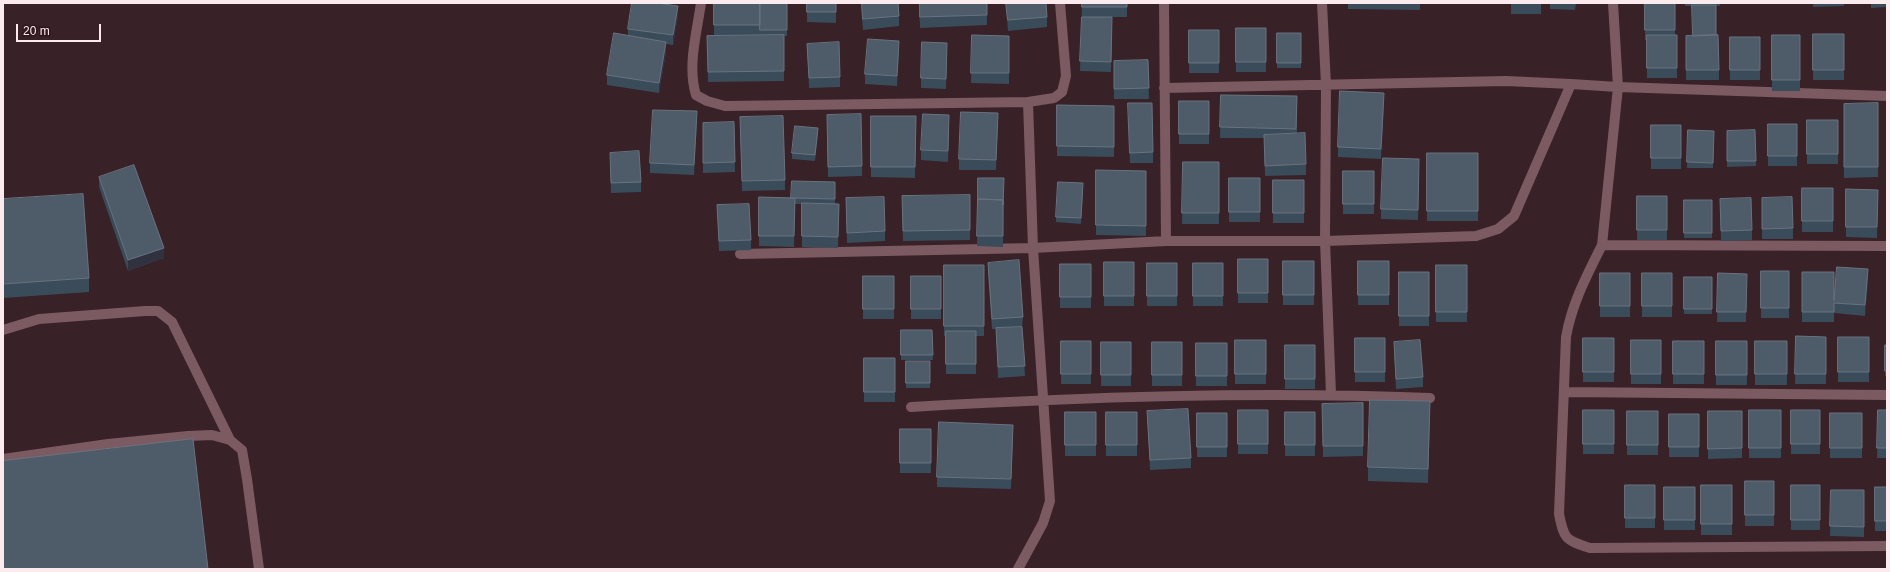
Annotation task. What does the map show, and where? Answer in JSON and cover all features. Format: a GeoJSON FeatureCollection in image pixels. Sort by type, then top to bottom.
{"type":"FeatureCollection","features":[{"type":"Feature","properties":{"kind":"street"},"geometry":{"type":"LineString","coordinates":[[701,3],[693,55],[692,84],[696,95],[707,102],[725,106],[1028,102],[1054,98],[1062,92],[1066,76],[1060,3]]}},
{"type":"Feature","properties":{"kind":"street"},"geometry":{"type":"LineString","coordinates":[[1164,3],[1166,241]]}},
{"type":"Feature","properties":{"kind":"street"},"geometry":{"type":"LineString","coordinates":[[1322,3],[1326,85],[1325,241],[1332,394]]}},
{"type":"Feature","properties":{"kind":"street"},"geometry":{"type":"LineString","coordinates":[[1612,3],[1618,87],[1602,245],[1576,299],[1566,337],[1566,392],[1559,514],[1563,533],[1568,540],[1590,548],[1887,546]]}},
{"type":"Feature","properties":{"kind":"street"},"geometry":{"type":"LineString","coordinates":[[1164,88],[1506,81],[1618,87],[1887,96]]}},
{"type":"Feature","properties":{"kind":"street"},"geometry":{"type":"LineString","coordinates":[[740,254],[1033,248],[1166,241],[1325,241],[1476,236],[1498,229],[1514,216],[1571,84]]}},
{"type":"Feature","properties":{"kind":"street"},"geometry":{"type":"LineString","coordinates":[[1018,569],[1043,523],[1050,501],[1033,248],[1028,102]]}},
{"type":"Feature","properties":{"kind":"street"},"geometry":{"type":"LineString","coordinates":[[1602,245],[1887,246]]}},
{"type":"Feature","properties":{"kind":"street"},"geometry":{"type":"LineString","coordinates":[[3,330],[39,319],[115,313],[158,311],[172,322],[230,440],[242,450],[259,569]]}},
{"type":"Feature","properties":{"kind":"street"},"geometry":{"type":"LineString","coordinates":[[1566,392],[1887,395]]}},
{"type":"Feature","properties":{"kind":"street"},"geometry":{"type":"LineString","coordinates":[[911,407],[1043,399],[1332,394],[1430,398]]}},
{"type":"Feature","properties":{"kind":"street"},"geometry":{"type":"LineString","coordinates":[[3,459],[108,444],[188,436],[212,435],[230,440]]}},
{"type":"Feature","properties":{"kind":"building"},"geometry":{"type":"Polygon","coordinates":[[[632,3],[657,3],[678,6],[673,35],[628,29],[632,3]]]}},
{"type":"Feature","properties":{"kind":"building"},"geometry":{"type":"Polygon","coordinates":[[[714,3],[760,3],[760,25],[714,25],[714,3]]]}},
{"type":"Feature","properties":{"kind":"building"},"geometry":{"type":"Polygon","coordinates":[[[760,3],[787,3],[787,30],[760,30],[760,3]]]}},
{"type":"Feature","properties":{"kind":"building"},"geometry":{"type":"Polygon","coordinates":[[[807,3],[836,3],[836,12],[807,12],[807,3]]]}},
{"type":"Feature","properties":{"kind":"building"},"geometry":{"type":"Polygon","coordinates":[[[862,3],[898,3],[899,16],[863,19],[862,3]]]}},
{"type":"Feature","properties":{"kind":"building"},"geometry":{"type":"Polygon","coordinates":[[[920,3],[987,3],[987,15],[920,17],[920,3]]]}},
{"type":"Feature","properties":{"kind":"building"},"geometry":{"type":"Polygon","coordinates":[[[1006,3],[1046,3],[1047,17],[1008,20],[1006,3]]]}},
{"type":"Feature","properties":{"kind":"building"},"geometry":{"type":"Polygon","coordinates":[[[1082,3],[1127,3],[1127,7],[1082,7],[1082,3]]]}},
{"type":"Feature","properties":{"kind":"building"},"geometry":{"type":"Polygon","coordinates":[[[1645,3],[1675,3],[1675,30],[1645,30],[1645,3]]]}},
{"type":"Feature","properties":{"kind":"building"},"geometry":{"type":"Polygon","coordinates":[[[1692,5],[1716,5],[1716,35],[1693,36],[1692,5]]]}},
{"type":"Feature","properties":{"kind":"building"},"geometry":{"type":"Polygon","coordinates":[[[1082,17],[1112,17],[1111,62],[1080,61],[1082,17]]]}},
{"type":"Feature","properties":{"kind":"building"},"geometry":{"type":"Polygon","coordinates":[[[1236,28],[1266,28],[1266,62],[1236,62],[1236,28]]]}},
{"type":"Feature","properties":{"kind":"building"},"geometry":{"type":"Polygon","coordinates":[[[1189,30],[1219,30],[1219,63],[1189,63],[1189,30]]]}},
{"type":"Feature","properties":{"kind":"building"},"geometry":{"type":"Polygon","coordinates":[[[614,33],[666,42],[659,83],[607,75],[614,33]]]}},
{"type":"Feature","properties":{"kind":"building"},"geometry":{"type":"Polygon","coordinates":[[[1277,33],[1301,33],[1301,63],[1277,63],[1277,33]]]}},
{"type":"Feature","properties":{"kind":"building"},"geometry":{"type":"Polygon","coordinates":[[[1813,34],[1844,34],[1844,70],[1813,70],[1813,34]]]}},
{"type":"Feature","properties":{"kind":"building"},"geometry":{"type":"Polygon","coordinates":[[[784,35],[784,71],[708,72],[707,36],[784,35]]]}},
{"type":"Feature","properties":{"kind":"building"},"geometry":{"type":"Polygon","coordinates":[[[972,35],[1009,36],[1009,73],[971,73],[972,35]]]}},
{"type":"Feature","properties":{"kind":"building"},"geometry":{"type":"Polygon","coordinates":[[[1647,35],[1677,35],[1677,68],[1647,68],[1647,35]]]}},
{"type":"Feature","properties":{"kind":"building"},"geometry":{"type":"Polygon","coordinates":[[[1718,35],[1719,70],[1686,70],[1686,36],[1718,35]]]}},
{"type":"Feature","properties":{"kind":"building"},"geometry":{"type":"Polygon","coordinates":[[[1772,35],[1800,35],[1800,80],[1772,80],[1772,35]]]}},
{"type":"Feature","properties":{"kind":"building"},"geometry":{"type":"Polygon","coordinates":[[[1730,37],[1760,37],[1760,70],[1730,70],[1730,37]]]}},
{"type":"Feature","properties":{"kind":"building"},"geometry":{"type":"Polygon","coordinates":[[[868,39],[899,41],[897,76],[865,74],[868,39]]]}},
{"type":"Feature","properties":{"kind":"building"},"geometry":{"type":"Polygon","coordinates":[[[839,42],[840,77],[809,78],[807,44],[839,42]]]}},
{"type":"Feature","properties":{"kind":"building"},"geometry":{"type":"Polygon","coordinates":[[[922,42],[947,43],[946,79],[921,78],[922,42]]]}},
{"type":"Feature","properties":{"kind":"building"},"geometry":{"type":"Polygon","coordinates":[[[1148,60],[1149,88],[1114,89],[1114,61],[1148,60]]]}},
{"type":"Feature","properties":{"kind":"building"},"geometry":{"type":"Polygon","coordinates":[[[1340,91],[1384,93],[1381,149],[1338,147],[1340,91]]]}},
{"type":"Feature","properties":{"kind":"building"},"geometry":{"type":"Polygon","coordinates":[[[1221,95],[1297,96],[1296,129],[1220,127],[1221,95]]]}},
{"type":"Feature","properties":{"kind":"building"},"geometry":{"type":"Polygon","coordinates":[[[1179,101],[1209,101],[1209,134],[1179,134],[1179,101]]]}},
{"type":"Feature","properties":{"kind":"building"},"geometry":{"type":"Polygon","coordinates":[[[1128,103],[1152,103],[1153,152],[1130,153],[1128,103]]]}},
{"type":"Feature","properties":{"kind":"building"},"geometry":{"type":"Polygon","coordinates":[[[1878,103],[1878,167],[1844,167],[1844,104],[1878,103]]]}},
{"type":"Feature","properties":{"kind":"building"},"geometry":{"type":"Polygon","coordinates":[[[1057,105],[1114,106],[1114,147],[1057,146],[1057,105]]]}},
{"type":"Feature","properties":{"kind":"building"},"geometry":{"type":"Polygon","coordinates":[[[653,110],[697,111],[694,165],[650,163],[653,110]]]}},
{"type":"Feature","properties":{"kind":"building"},"geometry":{"type":"Polygon","coordinates":[[[961,112],[998,113],[996,160],[959,159],[961,112]]]}},
{"type":"Feature","properties":{"kind":"building"},"geometry":{"type":"Polygon","coordinates":[[[861,114],[862,166],[828,167],[827,115],[861,114]]]}},
{"type":"Feature","properties":{"kind":"building"},"geometry":{"type":"Polygon","coordinates":[[[923,114],[949,115],[948,151],[921,150],[923,114]]]}},
{"type":"Feature","properties":{"kind":"building"},"geometry":{"type":"Polygon","coordinates":[[[783,116],[785,180],[742,181],[740,117],[783,116]]]}},
{"type":"Feature","properties":{"kind":"building"},"geometry":{"type":"Polygon","coordinates":[[[871,116],[916,116],[915,167],[871,167],[871,116]]]}},
{"type":"Feature","properties":{"kind":"building"},"geometry":{"type":"Polygon","coordinates":[[[1807,120],[1838,120],[1838,154],[1807,154],[1807,120]]]}},
{"type":"Feature","properties":{"kind":"building"},"geometry":{"type":"Polygon","coordinates":[[[734,122],[735,162],[703,163],[703,123],[734,122]]]}},
{"type":"Feature","properties":{"kind":"building"},"geometry":{"type":"Polygon","coordinates":[[[1768,124],[1797,124],[1797,156],[1768,156],[1768,124]]]}},
{"type":"Feature","properties":{"kind":"building"},"geometry":{"type":"Polygon","coordinates":[[[1651,125],[1681,125],[1681,158],[1651,158],[1651,125]]]}},
{"type":"Feature","properties":{"kind":"building"},"geometry":{"type":"Polygon","coordinates":[[[795,126],[818,128],[815,155],[792,153],[795,126]]]}},
{"type":"Feature","properties":{"kind":"building"},"geometry":{"type":"Polygon","coordinates":[[[1688,130],[1714,131],[1713,163],[1687,162],[1688,130]]]}},
{"type":"Feature","properties":{"kind":"building"},"geometry":{"type":"Polygon","coordinates":[[[1755,130],[1756,161],[1727,161],[1727,131],[1755,130]]]}},
{"type":"Feature","properties":{"kind":"building"},"geometry":{"type":"Polygon","coordinates":[[[1305,133],[1306,164],[1265,166],[1264,135],[1305,133]]]}},
{"type":"Feature","properties":{"kind":"building"},"geometry":{"type":"Polygon","coordinates":[[[639,151],[641,182],[611,183],[610,153],[639,151]]]}},
{"type":"Feature","properties":{"kind":"building"},"geometry":{"type":"Polygon","coordinates":[[[1427,153],[1478,153],[1478,211],[1427,211],[1427,153]]]}},
{"type":"Feature","properties":{"kind":"building"},"geometry":{"type":"Polygon","coordinates":[[[1383,158],[1419,159],[1418,210],[1381,209],[1383,158]]]}},
{"type":"Feature","properties":{"kind":"building"},"geometry":{"type":"Polygon","coordinates":[[[1183,162],[1219,162],[1219,213],[1182,213],[1183,162]]]}},
{"type":"Feature","properties":{"kind":"building"},"geometry":{"type":"Polygon","coordinates":[[[134,165],[164,248],[128,260],[99,177],[134,165]]]}},
{"type":"Feature","properties":{"kind":"building"},"geometry":{"type":"Polygon","coordinates":[[[1096,170],[1146,171],[1146,226],[1096,225],[1096,170]]]}},
{"type":"Feature","properties":{"kind":"building"},"geometry":{"type":"Polygon","coordinates":[[[1343,171],[1374,171],[1374,204],[1343,204],[1343,171]]]}},
{"type":"Feature","properties":{"kind":"building"},"geometry":{"type":"Polygon","coordinates":[[[978,178],[1004,178],[1003,205],[1003,200],[978,199],[978,178]]]}},
{"type":"Feature","properties":{"kind":"building"},"geometry":{"type":"Polygon","coordinates":[[[1229,178],[1260,178],[1260,212],[1229,212],[1229,178]]]}},
{"type":"Feature","properties":{"kind":"building"},"geometry":{"type":"Polygon","coordinates":[[[1273,180],[1304,180],[1304,213],[1273,213],[1273,180]]]}},
{"type":"Feature","properties":{"kind":"building"},"geometry":{"type":"Polygon","coordinates":[[[792,181],[835,182],[835,199],[791,198],[792,181]]]}},
{"type":"Feature","properties":{"kind":"building"},"geometry":{"type":"Polygon","coordinates":[[[1058,182],[1083,183],[1081,218],[1056,217],[1058,182]]]}},
{"type":"Feature","properties":{"kind":"building"},"geometry":{"type":"Polygon","coordinates":[[[1802,188],[1833,188],[1833,221],[1802,221],[1802,188]]]}},
{"type":"Feature","properties":{"kind":"building"},"geometry":{"type":"Polygon","coordinates":[[[1846,189],[1878,190],[1877,227],[1846,227],[1846,189]]]}},
{"type":"Feature","properties":{"kind":"building"},"geometry":{"type":"Polygon","coordinates":[[[83,194],[89,278],[3,284],[3,199],[83,194]]]}},
{"type":"Feature","properties":{"kind":"building"},"geometry":{"type":"Polygon","coordinates":[[[970,195],[970,230],[903,231],[902,196],[970,195]]]}},
{"type":"Feature","properties":{"kind":"building"},"geometry":{"type":"Polygon","coordinates":[[[1637,196],[1667,196],[1667,230],[1637,230],[1637,196]]]}},
{"type":"Feature","properties":{"kind":"building"},"geometry":{"type":"Polygon","coordinates":[[[759,197],[795,198],[794,236],[759,236],[759,197]]]}},
{"type":"Feature","properties":{"kind":"building"},"geometry":{"type":"Polygon","coordinates":[[[884,197],[885,231],[847,233],[846,198],[884,197]]]}},
{"type":"Feature","properties":{"kind":"building"},"geometry":{"type":"Polygon","coordinates":[[[1792,197],[1793,228],[1762,229],[1762,198],[1792,197]]]}},
{"type":"Feature","properties":{"kind":"building"},"geometry":{"type":"Polygon","coordinates":[[[1751,198],[1752,230],[1721,231],[1720,199],[1751,198]]]}},
{"type":"Feature","properties":{"kind":"building"},"geometry":{"type":"Polygon","coordinates":[[[978,199],[1003,200],[1003,236],[977,236],[978,199]]]}},
{"type":"Feature","properties":{"kind":"building"},"geometry":{"type":"Polygon","coordinates":[[[1684,200],[1712,200],[1712,233],[1684,233],[1684,200]]]}},
{"type":"Feature","properties":{"kind":"building"},"geometry":{"type":"Polygon","coordinates":[[[802,203],[839,204],[838,237],[802,236],[802,203]]]}},
{"type":"Feature","properties":{"kind":"building"},"geometry":{"type":"Polygon","coordinates":[[[749,204],[751,240],[719,241],[717,205],[749,204]]]}},
{"type":"Feature","properties":{"kind":"building"},"geometry":{"type":"Polygon","coordinates":[[[1238,259],[1268,259],[1268,293],[1238,293],[1238,259]]]}},
{"type":"Feature","properties":{"kind":"building"},"geometry":{"type":"Polygon","coordinates":[[[1019,260],[1023,317],[992,319],[988,263],[1019,260]]]}},
{"type":"Feature","properties":{"kind":"building"},"geometry":{"type":"Polygon","coordinates":[[[1283,261],[1314,261],[1314,295],[1283,295],[1283,261]]]}},
{"type":"Feature","properties":{"kind":"building"},"geometry":{"type":"Polygon","coordinates":[[[1358,261],[1389,261],[1389,295],[1358,295],[1358,261]]]}},
{"type":"Feature","properties":{"kind":"building"},"geometry":{"type":"Polygon","coordinates":[[[1104,262],[1134,262],[1134,296],[1104,296],[1104,262]]]}},
{"type":"Feature","properties":{"kind":"building"},"geometry":{"type":"Polygon","coordinates":[[[1147,263],[1177,263],[1177,296],[1147,296],[1147,263]]]}},
{"type":"Feature","properties":{"kind":"building"},"geometry":{"type":"Polygon","coordinates":[[[1193,263],[1223,263],[1223,296],[1193,296],[1193,263]]]}},
{"type":"Feature","properties":{"kind":"building"},"geometry":{"type":"Polygon","coordinates":[[[1060,264],[1091,264],[1091,297],[1060,297],[1060,264]]]}},
{"type":"Feature","properties":{"kind":"building"},"geometry":{"type":"Polygon","coordinates":[[[944,265],[984,265],[984,326],[944,326],[944,265]]]}},
{"type":"Feature","properties":{"kind":"building"},"geometry":{"type":"Polygon","coordinates":[[[1436,265],[1467,265],[1467,312],[1436,312],[1436,265]]]}},
{"type":"Feature","properties":{"kind":"building"},"geometry":{"type":"Polygon","coordinates":[[[1837,267],[1868,269],[1865,305],[1834,303],[1834,312],[1802,312],[1802,272],[1834,272],[1834,300],[1837,267]]]}},
{"type":"Feature","properties":{"kind":"building"},"geometry":{"type":"Polygon","coordinates":[[[1761,271],[1789,271],[1789,308],[1761,308],[1761,271]]]}},
{"type":"Feature","properties":{"kind":"building"},"geometry":{"type":"Polygon","coordinates":[[[1399,272],[1429,272],[1429,316],[1399,316],[1399,272]]]}},
{"type":"Feature","properties":{"kind":"building"},"geometry":{"type":"Polygon","coordinates":[[[1600,273],[1630,273],[1630,306],[1600,306],[1600,273]]]}},
{"type":"Feature","properties":{"kind":"building"},"geometry":{"type":"Polygon","coordinates":[[[1642,273],[1672,273],[1672,306],[1642,306],[1642,273]]]}},
{"type":"Feature","properties":{"kind":"building"},"geometry":{"type":"Polygon","coordinates":[[[1718,273],[1747,274],[1746,312],[1717,312],[1718,273]]]}},
{"type":"Feature","properties":{"kind":"building"},"geometry":{"type":"Polygon","coordinates":[[[863,276],[894,276],[894,309],[863,309],[863,276]]]}},
{"type":"Feature","properties":{"kind":"building"},"geometry":{"type":"Polygon","coordinates":[[[911,276],[941,276],[941,309],[911,309],[911,276]]]}},
{"type":"Feature","properties":{"kind":"building"},"geometry":{"type":"Polygon","coordinates":[[[1684,277],[1712,277],[1712,309],[1684,309],[1684,277]]]}},
{"type":"Feature","properties":{"kind":"building"},"geometry":{"type":"Polygon","coordinates":[[[1022,327],[1025,366],[998,367],[996,328],[1022,327]]]}},
{"type":"Feature","properties":{"kind":"building"},"geometry":{"type":"Polygon","coordinates":[[[901,330],[932,330],[933,355],[901,355],[901,330]]]}},
{"type":"Feature","properties":{"kind":"building"},"geometry":{"type":"Polygon","coordinates":[[[946,331],[976,331],[976,364],[946,364],[946,331]]]}},
{"type":"Feature","properties":{"kind":"building"},"geometry":{"type":"Polygon","coordinates":[[[1796,336],[1826,337],[1826,374],[1795,374],[1796,336]]]}},
{"type":"Feature","properties":{"kind":"building"},"geometry":{"type":"Polygon","coordinates":[[[1838,337],[1869,337],[1869,372],[1838,372],[1838,337]]]}},
{"type":"Feature","properties":{"kind":"building"},"geometry":{"type":"Polygon","coordinates":[[[1355,338],[1385,338],[1385,372],[1355,372],[1355,338]]]}},
{"type":"Feature","properties":{"kind":"building"},"geometry":{"type":"Polygon","coordinates":[[[1583,338],[1614,338],[1614,372],[1583,372],[1583,338]]]}},
{"type":"Feature","properties":{"kind":"building"},"geometry":{"type":"Polygon","coordinates":[[[1235,340],[1266,340],[1266,374],[1235,374],[1235,340]]]}},
{"type":"Feature","properties":{"kind":"building"},"geometry":{"type":"Polygon","coordinates":[[[1420,340],[1423,377],[1396,379],[1394,342],[1420,340]]]}},
{"type":"Feature","properties":{"kind":"building"},"geometry":{"type":"Polygon","coordinates":[[[1631,340],[1661,340],[1661,374],[1631,374],[1631,340]]]}},
{"type":"Feature","properties":{"kind":"building"},"geometry":{"type":"Polygon","coordinates":[[[1061,341],[1091,341],[1091,374],[1061,374],[1061,341]]]}},
{"type":"Feature","properties":{"kind":"building"},"geometry":{"type":"Polygon","coordinates":[[[1673,341],[1704,341],[1704,374],[1673,374],[1673,341]]]}},
{"type":"Feature","properties":{"kind":"building"},"geometry":{"type":"Polygon","coordinates":[[[1716,341],[1747,341],[1747,375],[1716,375],[1716,341]]]}},
{"type":"Feature","properties":{"kind":"building"},"geometry":{"type":"Polygon","coordinates":[[[1755,341],[1787,341],[1787,374],[1755,374],[1755,341]]]}},
{"type":"Feature","properties":{"kind":"building"},"geometry":{"type":"Polygon","coordinates":[[[1101,342],[1131,342],[1131,375],[1101,375],[1101,342]]]}},
{"type":"Feature","properties":{"kind":"building"},"geometry":{"type":"Polygon","coordinates":[[[1152,342],[1182,342],[1182,375],[1152,375],[1152,342]]]}},
{"type":"Feature","properties":{"kind":"building"},"geometry":{"type":"Polygon","coordinates":[[[1196,343],[1227,343],[1227,376],[1196,376],[1196,343]]]}},
{"type":"Feature","properties":{"kind":"building"},"geometry":{"type":"Polygon","coordinates":[[[1285,345],[1315,345],[1315,379],[1285,379],[1285,345]]]}},
{"type":"Feature","properties":{"kind":"building"},"geometry":{"type":"Polygon","coordinates":[[[1885,345],[1887,345],[1887,371],[1885,371],[1885,345]]]}},
{"type":"Feature","properties":{"kind":"building"},"geometry":{"type":"Polygon","coordinates":[[[864,358],[895,358],[895,392],[864,392],[864,358]]]}},
{"type":"Feature","properties":{"kind":"building"},"geometry":{"type":"Polygon","coordinates":[[[906,361],[930,361],[930,383],[906,383],[906,361]]]}},
{"type":"Feature","properties":{"kind":"building"},"geometry":{"type":"Polygon","coordinates":[[[1370,400],[1430,401],[1428,469],[1368,467],[1370,400]]]}},
{"type":"Feature","properties":{"kind":"building"},"geometry":{"type":"Polygon","coordinates":[[[1363,403],[1363,446],[1323,446],[1322,404],[1363,403]]]}},
{"type":"Feature","properties":{"kind":"building"},"geometry":{"type":"Polygon","coordinates":[[[1188,409],[1191,458],[1150,460],[1147,411],[1188,409]]]}},
{"type":"Feature","properties":{"kind":"building"},"geometry":{"type":"Polygon","coordinates":[[[1238,410],[1268,410],[1268,444],[1238,444],[1238,410]]]}},
{"type":"Feature","properties":{"kind":"building"},"geometry":{"type":"Polygon","coordinates":[[[1583,410],[1614,410],[1614,444],[1583,444],[1583,410]]]}},
{"type":"Feature","properties":{"kind":"building"},"geometry":{"type":"Polygon","coordinates":[[[1749,410],[1781,410],[1781,448],[1749,448],[1749,410]]]}},
{"type":"Feature","properties":{"kind":"building"},"geometry":{"type":"Polygon","coordinates":[[[1791,410],[1820,410],[1820,444],[1791,444],[1791,410]]]}},
{"type":"Feature","properties":{"kind":"building"},"geometry":{"type":"Polygon","coordinates":[[[1878,410],[1887,410],[1887,448],[1877,448],[1878,410]]]}},
{"type":"Feature","properties":{"kind":"building"},"geometry":{"type":"Polygon","coordinates":[[[1627,411],[1658,411],[1658,445],[1627,445],[1627,411]]]}},
{"type":"Feature","properties":{"kind":"building"},"geometry":{"type":"Polygon","coordinates":[[[1708,411],[1742,411],[1742,448],[1708,449],[1708,411]]]}},
{"type":"Feature","properties":{"kind":"building"},"geometry":{"type":"Polygon","coordinates":[[[1065,412],[1096,412],[1096,445],[1065,445],[1065,412]]]}},
{"type":"Feature","properties":{"kind":"building"},"geometry":{"type":"Polygon","coordinates":[[[1106,412],[1137,412],[1137,445],[1106,445],[1106,412]]]}},
{"type":"Feature","properties":{"kind":"building"},"geometry":{"type":"Polygon","coordinates":[[[1285,412],[1315,412],[1315,445],[1285,445],[1285,412]]]}},
{"type":"Feature","properties":{"kind":"building"},"geometry":{"type":"Polygon","coordinates":[[[1197,413],[1227,413],[1227,447],[1197,447],[1197,413]]]}},
{"type":"Feature","properties":{"kind":"building"},"geometry":{"type":"Polygon","coordinates":[[[1830,413],[1862,413],[1862,448],[1830,448],[1830,413]]]}},
{"type":"Feature","properties":{"kind":"building"},"geometry":{"type":"Polygon","coordinates":[[[1669,414],[1699,414],[1699,447],[1669,447],[1669,414]]]}},
{"type":"Feature","properties":{"kind":"building"},"geometry":{"type":"Polygon","coordinates":[[[939,422],[1013,425],[1011,479],[937,477],[939,422]]]}},
{"type":"Feature","properties":{"kind":"building"},"geometry":{"type":"Polygon","coordinates":[[[900,429],[931,429],[931,463],[900,463],[900,429]]]}},
{"type":"Feature","properties":{"kind":"building"},"geometry":{"type":"Polygon","coordinates":[[[193,439],[208,569],[3,569],[3,461],[193,439]]]}},
{"type":"Feature","properties":{"kind":"building"},"geometry":{"type":"Polygon","coordinates":[[[1745,481],[1774,481],[1774,515],[1745,515],[1745,481]]]}},
{"type":"Feature","properties":{"kind":"building"},"geometry":{"type":"Polygon","coordinates":[[[1625,485],[1655,485],[1655,518],[1625,518],[1625,485]]]}},
{"type":"Feature","properties":{"kind":"building"},"geometry":{"type":"Polygon","coordinates":[[[1701,485],[1732,485],[1732,524],[1701,524],[1701,485]]]}},
{"type":"Feature","properties":{"kind":"building"},"geometry":{"type":"Polygon","coordinates":[[[1791,485],[1820,485],[1820,520],[1791,520],[1791,485]]]}},
{"type":"Feature","properties":{"kind":"building"},"geometry":{"type":"Polygon","coordinates":[[[1664,487],[1695,487],[1695,520],[1664,520],[1664,487]]]}},
{"type":"Feature","properties":{"kind":"building"},"geometry":{"type":"Polygon","coordinates":[[[1875,487],[1887,487],[1887,521],[1875,521],[1875,487]]]}},
{"type":"Feature","properties":{"kind":"building"},"geometry":{"type":"Polygon","coordinates":[[[1831,490],[1864,490],[1864,527],[1830,526],[1831,490]]]}}]}
